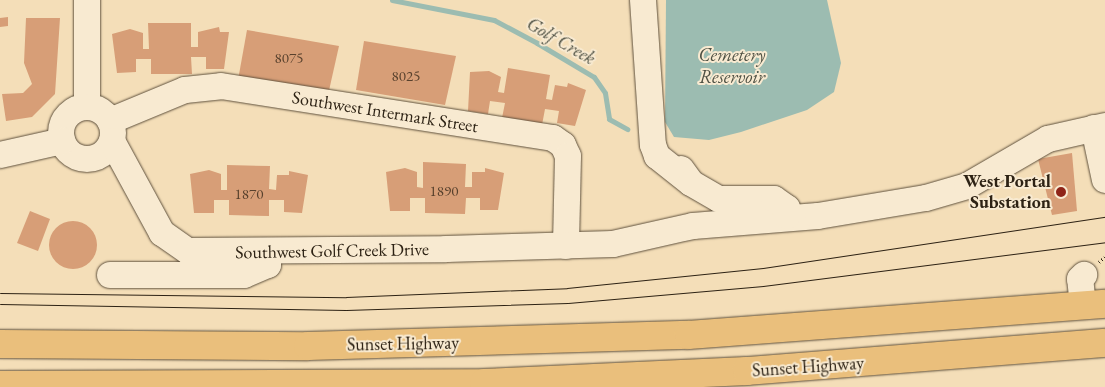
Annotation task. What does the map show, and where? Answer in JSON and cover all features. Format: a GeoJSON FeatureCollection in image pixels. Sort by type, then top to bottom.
{"type":"FeatureCollection","features":[{"type":"Feature","properties":{"kind":"highway","name":"Sunset Highway"},"geometry":{"type":"LineString","coordinates":[[0,344],[490,342],[689,335],[1094,305]]}},
{"type":"Feature","properties":{"kind":"highway","name":"Sunset Highway"},"geometry":{"type":"LineString","coordinates":[[0,385],[484,383],[747,371],[1105,343]]}},
{"type":"Feature","properties":{"kind":"street"},"geometry":{"type":"LineString","coordinates":[[87,0],[87,106]]}},
{"type":"Feature","properties":{"kind":"street"},"geometry":{"type":"LineString","coordinates":[[643,0],[653,144],[657,156],[691,183],[719,199],[774,199],[787,208],[787,216]]}},
{"type":"Feature","properties":{"kind":"street","name":"Southwest Intermark Street"},"geometry":{"type":"LineString","coordinates":[[111,131],[185,90],[221,86],[551,138],[562,143],[568,156],[566,246]]}},
{"type":"Feature","properties":{"kind":"street"},"geometry":{"type":"LineString","coordinates":[[87,106],[102,111],[111,131],[102,154],[87,159],[71,154],[62,141],[65,117],[87,106]]}},
{"type":"Feature","properties":{"kind":"street"},"geometry":{"type":"LineString","coordinates":[[1100,127],[1105,180]]}},
{"type":"Feature","properties":{"kind":"street","name":"Southwest Golf Creek Drive"},"geometry":{"type":"LineString","coordinates":[[111,131],[162,233],[174,244],[194,252],[268,252],[613,244],[693,226],[787,216],[818,216],[943,194],[985,176],[1048,139],[1100,127]]}},
{"type":"Feature","properties":{"kind":"street"},"geometry":{"type":"LineString","coordinates":[[0,155],[62,141]]}},
{"type":"Feature","properties":{"kind":"street"},"geometry":{"type":"LineString","coordinates":[[681,154],[683,174],[691,183]]}},
{"type":"Feature","properties":{"kind":"street"},"geometry":{"type":"LineString","coordinates":[[110,275],[244,275],[265,269],[268,252]]}},
{"type":"Feature","properties":{"kind":"street"},"geometry":{"type":"LineString","coordinates":[[1084,275],[1080,279],[1094,305]]}},
{"type":"Feature","properties":{"kind":"water","name":"Cemetery Reservoir"},"geometry":{"type":"Polygon","coordinates":[[[666,0],[827,0],[841,63],[834,92],[807,110],[741,132],[709,140],[674,137],[665,122],[666,0]]]}},
{"type":"Feature","properties":{"kind":"building"},"geometry":{"type":"Polygon","coordinates":[[[8,17],[8,26],[0,27],[0,18],[8,17]]]}},
{"type":"Feature","properties":{"kind":"building"},"geometry":{"type":"Polygon","coordinates":[[[26,18],[60,18],[55,94],[32,117],[6,121],[2,94],[23,93],[32,84],[24,63],[26,18]]]}},
{"type":"Feature","properties":{"kind":"building"},"geometry":{"type":"Polygon","coordinates":[[[148,23],[191,23],[191,47],[198,47],[198,32],[219,27],[220,32],[229,32],[224,69],[206,69],[206,57],[191,57],[192,74],[151,74],[151,59],[136,59],[136,72],[117,73],[112,34],[130,29],[143,33],[143,49],[149,49],[148,23]]]}},
{"type":"Feature","properties":{"kind":"building"},"geometry":{"type":"Polygon","coordinates":[[[247,30],[339,46],[328,95],[238,80],[247,30]]]}},
{"type":"Feature","properties":{"kind":"building"},"geometry":{"type":"Polygon","coordinates":[[[364,41],[456,56],[445,105],[356,90],[364,41]]]}},
{"type":"Feature","properties":{"kind":"building"},"geometry":{"type":"Polygon","coordinates":[[[508,68],[550,75],[546,99],[552,100],[555,85],[567,87],[568,83],[586,90],[575,126],[557,123],[559,111],[545,109],[542,125],[502,118],[505,103],[490,101],[488,114],[468,111],[470,72],[489,71],[501,77],[498,92],[504,93],[508,68]]]}},
{"type":"Feature","properties":{"kind":"building","name":"West Portal Substation"},"geometry":{"type":"Polygon","coordinates":[[[1072,153],[1077,211],[1052,215],[1038,159],[1072,153]]]}},
{"type":"Feature","properties":{"kind":"building"},"geometry":{"type":"Polygon","coordinates":[[[423,162],[466,164],[465,187],[472,187],[472,172],[485,172],[485,168],[504,173],[498,210],[480,210],[480,198],[466,198],[465,214],[425,213],[425,198],[410,198],[410,211],[390,211],[386,172],[405,168],[417,172],[417,187],[423,188],[423,162]]]}},
{"type":"Feature","properties":{"kind":"building"},"geometry":{"type":"Polygon","coordinates":[[[227,165],[270,166],[269,189],[276,190],[277,175],[289,175],[289,171],[308,175],[302,213],[284,212],[284,200],[269,200],[269,216],[229,215],[229,200],[214,200],[214,213],[194,213],[190,174],[209,170],[221,174],[221,190],[227,190],[227,165]]]}},
{"type":"Feature","properties":{"kind":"building"},"geometry":{"type":"Polygon","coordinates":[[[30,211],[50,219],[38,251],[17,243],[30,211]]]}},
{"type":"Feature","properties":{"kind":"building"},"geometry":{"type":"Polygon","coordinates":[[[73,221],[82,223],[90,228],[95,236],[97,245],[95,254],[90,262],[82,267],[73,269],[64,267],[56,262],[51,254],[49,245],[51,236],[56,228],[64,223],[73,221]]]}},
{"type":"Feature","properties":{"kind":"waterway","name":"Golf Creek"},"geometry":{"type":"LineString","coordinates":[[392,0],[494,20],[537,43],[594,77],[605,93],[609,119],[627,129]]}},
{"type":"Feature","properties":{"kind":"tram line"},"geometry":{"type":"LineString","coordinates":[[0,293],[346,297],[567,288],[763,268],[1105,217]]}},
{"type":"Feature","properties":{"kind":"tram line"},"geometry":{"type":"LineString","coordinates":[[0,304],[346,310],[568,303],[763,286],[1105,242]]}},
{"type":"Feature","properties":{"kind":"place","name":"West Portal Substation"},"geometry":{"type":"Point","coordinates":[1061,192]}}]}
